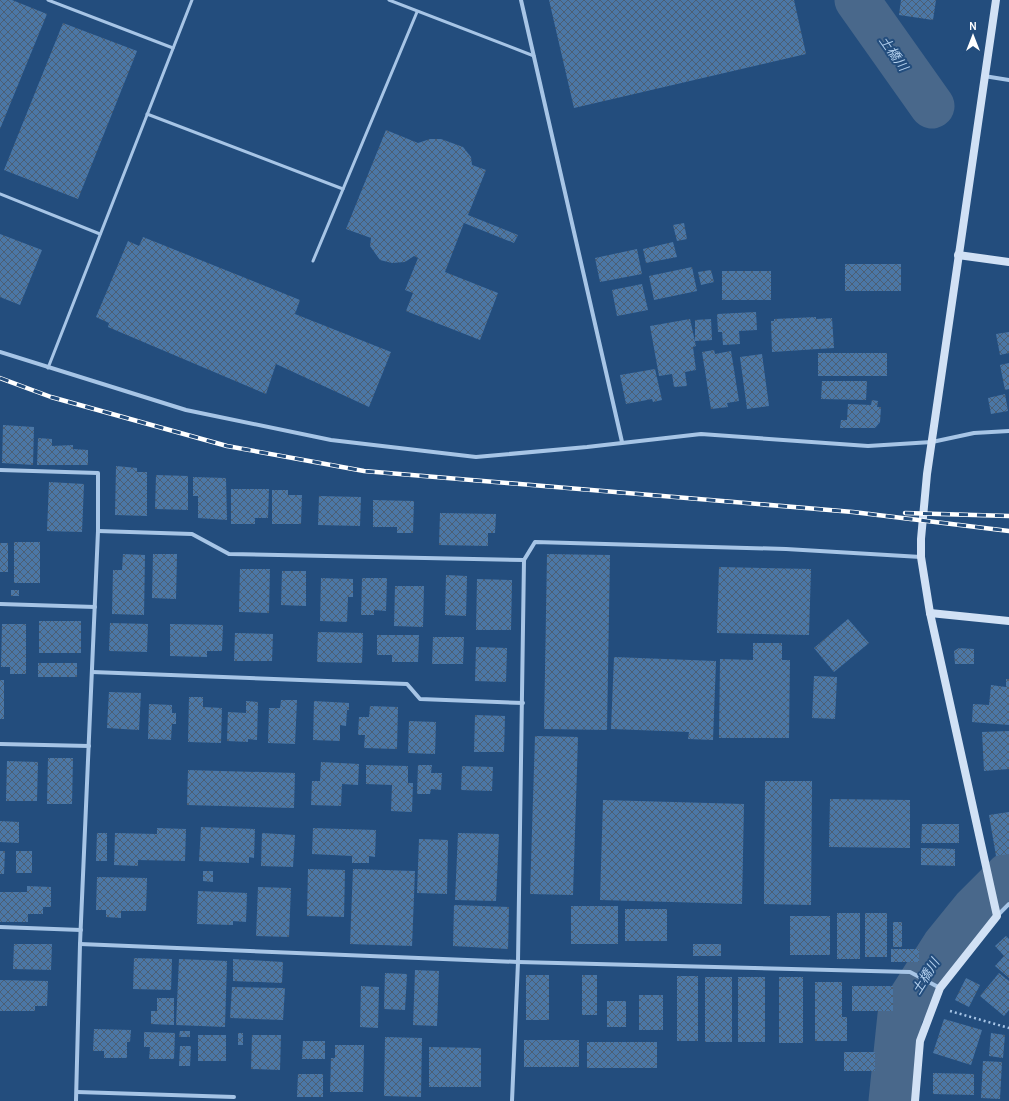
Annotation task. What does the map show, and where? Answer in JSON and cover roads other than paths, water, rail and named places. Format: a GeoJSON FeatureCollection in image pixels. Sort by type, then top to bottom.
{"type":"FeatureCollection","features":[{"type":"Feature","properties":{"kind":"street"},"geometry":{"type":"LineString","coordinates":[[521,0],[622,442]]}},
{"type":"Feature","properties":{"kind":"street"},"geometry":{"type":"LineString","coordinates":[[996,0],[926,482],[921,557],[930,613],[997,916]]}},
{"type":"Feature","properties":{"kind":"street"},"geometry":{"type":"LineString","coordinates":[[984,76],[1009,80]]}},
{"type":"Feature","properties":{"kind":"street"},"geometry":{"type":"LineString","coordinates":[[958,255],[1009,262]]}},
{"type":"Feature","properties":{"kind":"street"},"geometry":{"type":"LineString","coordinates":[[0,352],[186,410],[331,440],[476,457],[587,447],[701,434],[868,446],[932,442],[974,432],[1009,431]]}},
{"type":"Feature","properties":{"kind":"street"},"geometry":{"type":"LineString","coordinates":[[0,470],[98,473],[98,531],[80,944],[76,1101]]}},
{"type":"Feature","properties":{"kind":"street"},"geometry":{"type":"LineString","coordinates":[[98,531],[192,534],[229,554],[524,560]]}},
{"type":"Feature","properties":{"kind":"street"},"geometry":{"type":"LineString","coordinates":[[512,1101],[518,962],[524,560],[535,542],[786,549],[921,557]]}},
{"type":"Feature","properties":{"kind":"street"},"geometry":{"type":"LineString","coordinates":[[0,604],[95,607]]}},
{"type":"Feature","properties":{"kind":"street"},"geometry":{"type":"LineString","coordinates":[[930,613],[1009,620]]}},
{"type":"Feature","properties":{"kind":"street"},"geometry":{"type":"LineString","coordinates":[[92,672],[407,684],[420,699],[523,702]]}},
{"type":"Feature","properties":{"kind":"street"},"geometry":{"type":"LineString","coordinates":[[0,744],[89,746]]}},
{"type":"Feature","properties":{"kind":"street"},"geometry":{"type":"LineString","coordinates":[[915,1101],[920,1041],[940,988],[997,916],[1009,904]]}},
{"type":"Feature","properties":{"kind":"street"},"geometry":{"type":"LineString","coordinates":[[0,927],[81,930]]}},
{"type":"Feature","properties":{"kind":"street"},"geometry":{"type":"LineString","coordinates":[[80,944],[518,962],[910,972],[940,988]]}},
{"type":"Feature","properties":{"kind":"street"},"geometry":{"type":"LineString","coordinates":[[77,1092],[234,1097]]}},
{"type":"Feature","properties":{"kind":"lane"},"geometry":{"type":"LineString","coordinates":[[48,0],[173,48]]}},
{"type":"Feature","properties":{"kind":"lane"},"geometry":{"type":"LineString","coordinates":[[48,368],[192,0]]}},
{"type":"Feature","properties":{"kind":"lane"},"geometry":{"type":"LineString","coordinates":[[389,0],[534,56]]}},
{"type":"Feature","properties":{"kind":"lane"},"geometry":{"type":"LineString","coordinates":[[312,261],[417,12]]}},
{"type":"Feature","properties":{"kind":"lane"},"geometry":{"type":"LineString","coordinates":[[147,114],[343,189]]}},
{"type":"Feature","properties":{"kind":"lane"},"geometry":{"type":"LineString","coordinates":[[0,194],[100,234]]}},
{"type":"Feature","properties":{"kind":"waterway","name":"土橋川"},"geometry":{"type":"LineString","coordinates":[[857,0],[932,106]]}},
{"type":"Feature","properties":{"kind":"waterway","name":"土橋川"},"geometry":{"type":"LineString","coordinates":[[891,1101],[900,1015],[944,946],[974,909],[1009,874]]}},
{"type":"Feature","properties":{"kind":"railway"},"geometry":{"type":"LineString","coordinates":[[0,378],[51,397],[227,446],[364,471],[853,512],[1009,531]]}},
{"type":"Feature","properties":{"kind":"railway"},"geometry":{"type":"LineString","coordinates":[[905,513],[1009,516]]}}]}
